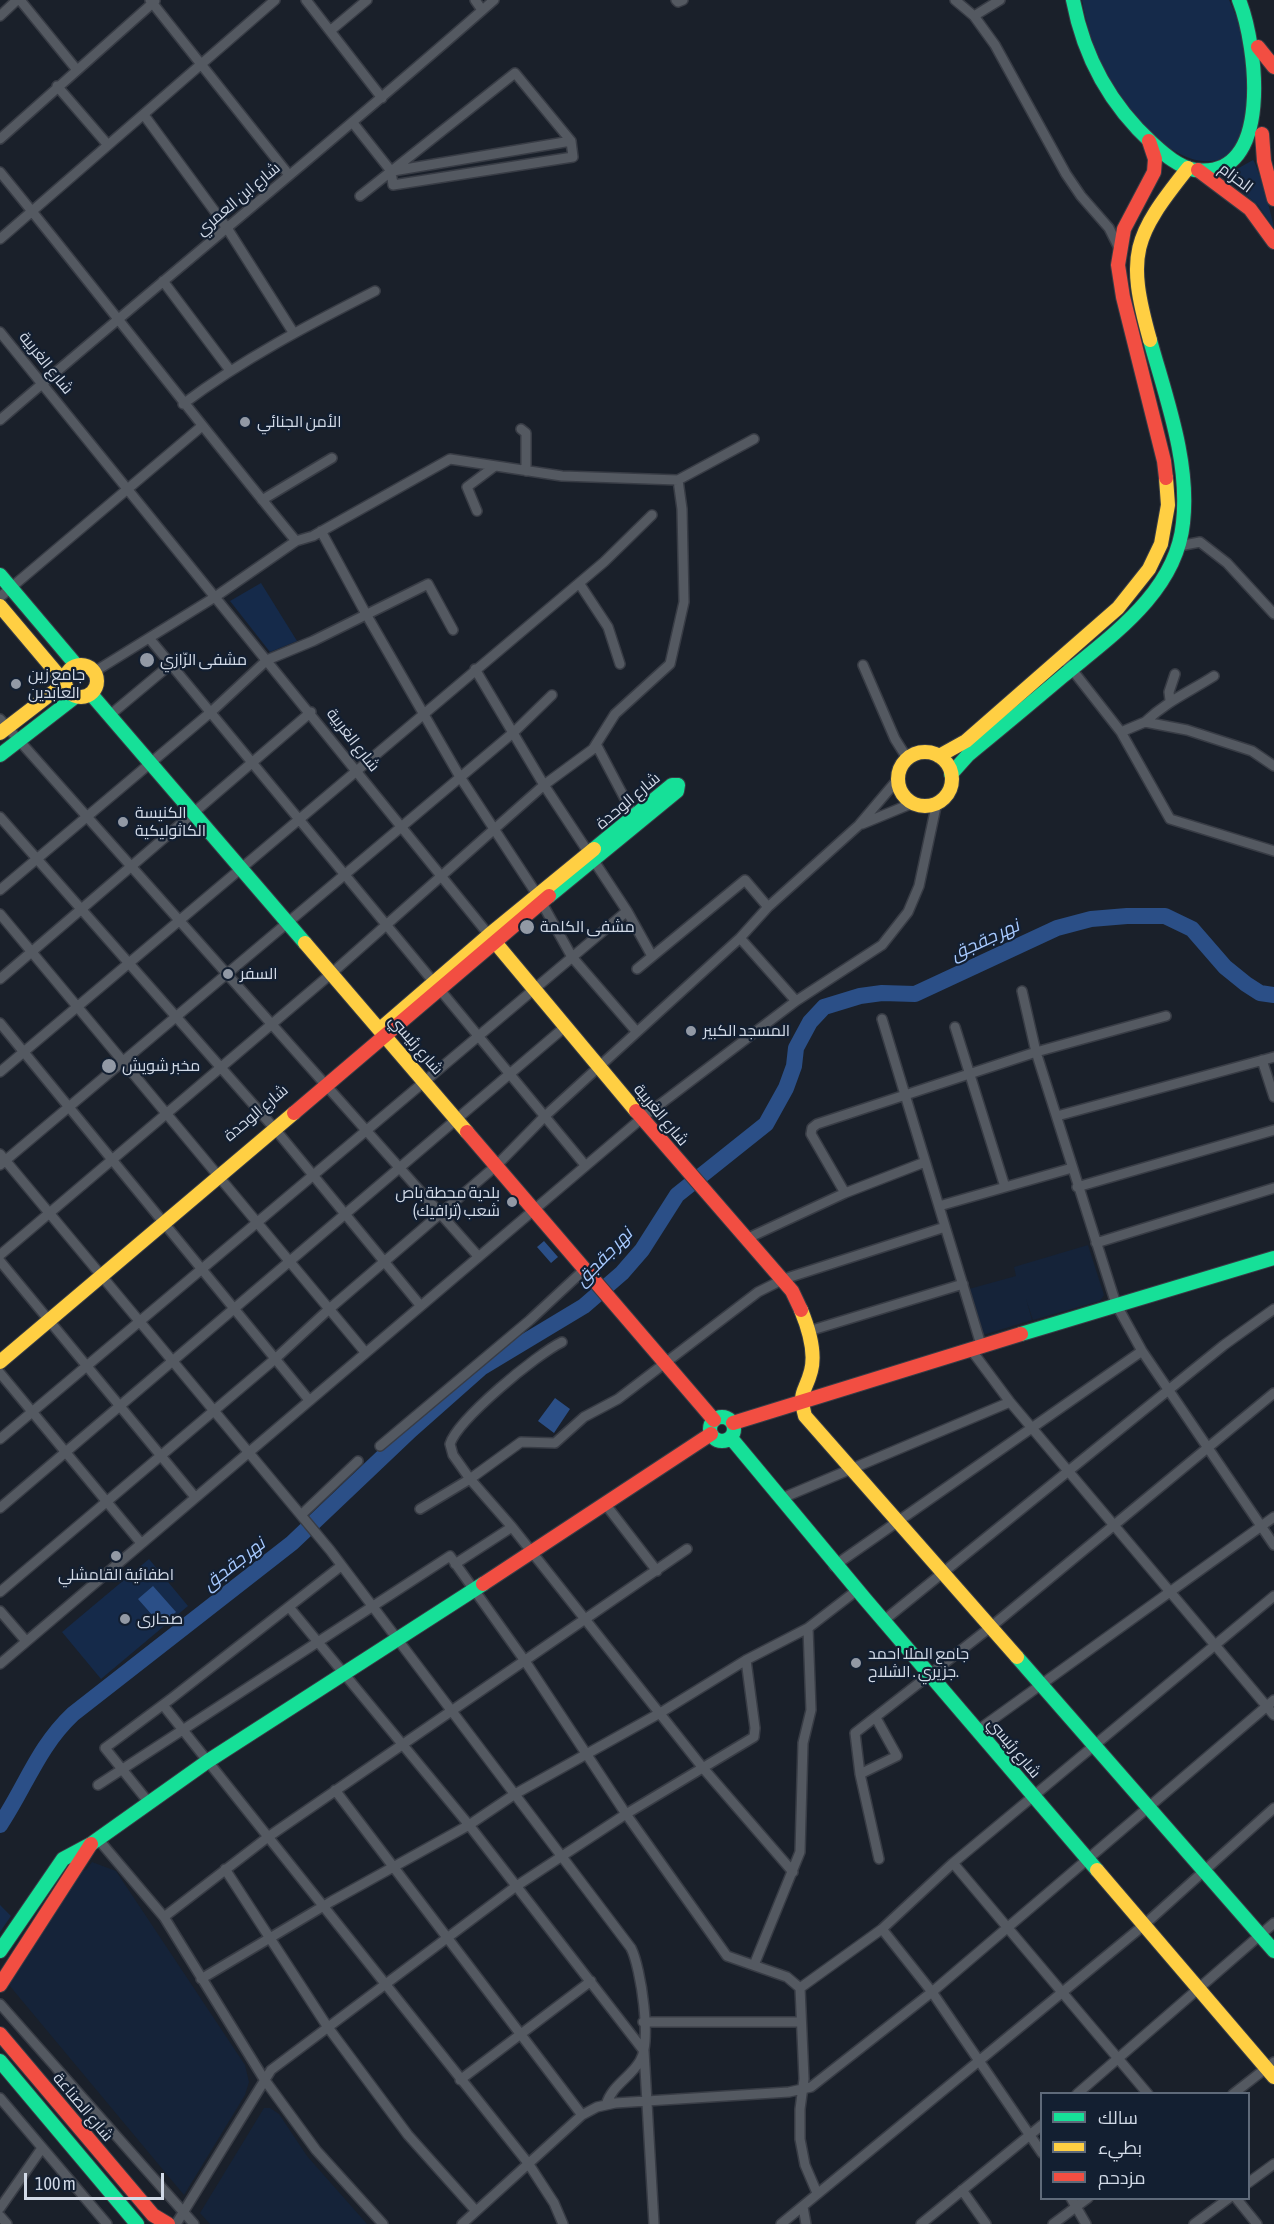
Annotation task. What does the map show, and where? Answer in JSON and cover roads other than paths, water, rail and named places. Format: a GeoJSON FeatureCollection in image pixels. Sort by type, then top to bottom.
{"type":"FeatureCollection","features":[{"type":"Feature","properties":{"kind":"main road","name":"الحزام"},"geometry":{"type":"LineString","coordinates":[[1071,0],[1079,32],[1092,65],[1113,103],[1149,141],[1170,159],[1193,169],[1250,208],[1274,242]]}},
{"type":"Feature","properties":{"kind":"main road"},"geometry":{"type":"LineString","coordinates":[[1239,0],[1256,44],[1274,67]]}},
{"type":"Feature","properties":{"kind":"main road","name":"الحزام"},"geometry":{"type":"LineString","coordinates":[[1256,44],[1263,79],[1265,112],[1263,149],[1274,199]]}},
{"type":"Feature","properties":{"kind":"main road"},"geometry":{"type":"LineString","coordinates":[[1149,141],[1155,159],[1154,172],[1124,229],[1119,248],[1123,297],[1164,461],[1168,490],[1167,518],[1159,550],[1141,581],[1118,608],[959,746],[939,756],[922,752],[907,758],[898,772],[898,779],[902,793],[913,803],[929,805],[937,802],[948,791],[951,774],[968,755],[1128,622],[1149,599],[1179,546],[1184,520],[1184,489],[1177,447],[1138,289],[1136,258],[1143,231],[1193,169],[1226,167],[1239,160],[1254,145],[1265,112]]}},
{"type":"Feature","properties":{"kind":"main road"},"geometry":{"type":"LineString","coordinates":[[0,575],[5,592],[77,666]]}},
{"type":"Feature","properties":{"kind":"main road"},"geometry":{"type":"LineString","coordinates":[[0,606],[65,683]]}},
{"type":"Feature","properties":{"kind":"main road"},"geometry":{"type":"LineString","coordinates":[[0,755],[75,697],[91,694],[97,686],[94,672],[87,666],[77,666],[68,672],[66,689],[75,697]]}},
{"type":"Feature","properties":{"kind":"main road"},"geometry":{"type":"LineString","coordinates":[[2,726],[65,683]]}},
{"type":"Feature","properties":{"kind":"main road","name":"شارع رئيسي"},"geometry":{"type":"LineString","coordinates":[[91,694],[626,1315],[712,1427]]}},
{"type":"Feature","properties":{"kind":"main road"},"geometry":{"type":"LineString","coordinates":[[939,756],[951,774]]}},
{"type":"Feature","properties":{"kind":"main road","name":"شارع الوحدة"},"geometry":{"type":"LineString","coordinates":[[0,1362],[47,1317],[493,939],[591,858],[678,791],[678,785],[672,785],[634,816],[591,858]]}},
{"type":"Feature","properties":{"kind":"main road","name":"شارع الغربية"},"geometry":{"type":"LineString","coordinates":[[493,939],[682,1167],[784,1280],[803,1311],[809,1332],[813,1364],[800,1393],[801,1402]]}},
{"type":"Feature","properties":{"kind":"main road"},"geometry":{"type":"LineString","coordinates":[[0,1951],[63,1859],[94,1842],[208,1761],[606,1505],[712,1427],[722,1417],[733,1423],[1116,1304],[1274,1258]]}},
{"type":"Feature","properties":{"kind":"main road","name":"شارع الوحدة"},"geometry":{"type":"LineString","coordinates":[[0,1352],[47,1317]]}},
{"type":"Feature","properties":{"kind":"main road"},"geometry":{"type":"LineString","coordinates":[[801,1402],[805,1416],[992,1626],[1274,1951]]}},
{"type":"Feature","properties":{"kind":"main road"},"geometry":{"type":"LineString","coordinates":[[712,1427],[717,1440],[730,1438],[734,1431],[733,1423]]}},
{"type":"Feature","properties":{"kind":"main road","name":"شارع رئيسي"},"geometry":{"type":"LineString","coordinates":[[730,1438],[882,1623],[978,1730],[1033,1798],[1197,1989],[1271,2069]]}},
{"type":"Feature","properties":{"kind":"main road"},"geometry":{"type":"LineString","coordinates":[[0,1985],[94,1842]]}},
{"type":"Feature","properties":{"kind":"main road","name":"شارع الصناعة"},"geometry":{"type":"LineString","coordinates":[[0,2034],[153,2215],[167,2224]]}},
{"type":"Feature","properties":{"kind":"main road"},"geometry":{"type":"LineString","coordinates":[[0,2061],[137,2224]]}},
{"type":"Feature","properties":{"kind":"main road"},"geometry":{"type":"LineString","coordinates":[[161,2224],[167,2224]]}},
{"type":"Feature","properties":{"kind":"street"},"geometry":{"type":"LineString","coordinates":[[0,16],[19,0],[77,70]]}},
{"type":"Feature","properties":{"kind":"street"},"geometry":{"type":"LineString","coordinates":[[0,240],[274,0]]}},
{"type":"Feature","properties":{"kind":"street"},"geometry":{"type":"LineString","coordinates":[[306,0],[382,98]]}},
{"type":"Feature","properties":{"kind":"street"},"geometry":{"type":"LineString","coordinates":[[330,31],[367,0]]}},
{"type":"Feature","properties":{"kind":"street"},"geometry":{"type":"LineString","coordinates":[[475,0],[482,10]]}},
{"type":"Feature","properties":{"kind":"street","name":"شارع ابن العمري"},"geometry":{"type":"LineString","coordinates":[[0,420],[119,317],[353,123],[494,0]]}},
{"type":"Feature","properties":{"kind":"street"},"geometry":{"type":"LineString","coordinates":[[676,0],[678,2],[683,0]]}},
{"type":"Feature","properties":{"kind":"street"},"geometry":{"type":"LineString","coordinates":[[954,0],[974,16],[1005,60],[1061,167],[1081,196],[1110,228],[1119,248]]}},
{"type":"Feature","properties":{"kind":"street"},"geometry":{"type":"LineString","coordinates":[[974,16],[1000,0]]}},
{"type":"Feature","properties":{"kind":"street"},"geometry":{"type":"LineString","coordinates":[[0,139],[153,1],[289,175]]}},
{"type":"Feature","properties":{"kind":"street"},"geometry":{"type":"LineString","coordinates":[[353,123],[391,171],[393,185],[573,157],[571,141],[515,73],[391,171],[360,196]]}},
{"type":"Feature","properties":{"kind":"street"},"geometry":{"type":"LineString","coordinates":[[57,86],[108,145]]}},
{"type":"Feature","properties":{"kind":"street"},"geometry":{"type":"LineString","coordinates":[[144,115],[227,228],[293,332]]}},
{"type":"Feature","properties":{"kind":"street"},"geometry":{"type":"LineString","coordinates":[[391,171],[571,141]]}},
{"type":"Feature","properties":{"kind":"street"},"geometry":{"type":"LineString","coordinates":[[435,163],[437,178]]}},
{"type":"Feature","properties":{"kind":"street"},"geometry":{"type":"LineString","coordinates":[[0,172],[119,317],[183,404],[296,541]]}},
{"type":"Feature","properties":{"kind":"street"},"geometry":{"type":"LineString","coordinates":[[163,281],[230,369]]}},
{"type":"Feature","properties":{"kind":"street"},"geometry":{"type":"LineString","coordinates":[[183,404],[230,369],[293,332],[375,291]]}},
{"type":"Feature","properties":{"kind":"street","name":"شارع الغربية"},"geometry":{"type":"LineString","coordinates":[[0,332],[493,939]]}},
{"type":"Feature","properties":{"kind":"street"},"geometry":{"type":"LineString","coordinates":[[5,592],[202,426]]}},
{"type":"Feature","properties":{"kind":"street"},"geometry":{"type":"LineString","coordinates":[[520,429],[526,433],[526,471]]}},
{"type":"Feature","properties":{"kind":"street"},"geometry":{"type":"LineString","coordinates":[[94,672],[215,597],[296,541],[321,531],[450,459],[562,476],[678,480],[754,439]]}},
{"type":"Feature","properties":{"kind":"street"},"geometry":{"type":"LineString","coordinates":[[262,500],[332,458]]}},
{"type":"Feature","properties":{"kind":"street"},"geometry":{"type":"LineString","coordinates":[[477,511],[467,487],[495,466]]}},
{"type":"Feature","properties":{"kind":"street"},"geometry":{"type":"LineString","coordinates":[[0,1255],[332,973],[385,923],[544,785],[596,744],[615,714],[670,664],[684,602],[682,509],[678,480]]}},
{"type":"Feature","properties":{"kind":"street"},"geometry":{"type":"LineString","coordinates":[[0,1072],[626,544],[652,515]]}},
{"type":"Feature","properties":{"kind":"street"},"geometry":{"type":"LineString","coordinates":[[321,531],[460,777],[540,900],[572,957],[636,1031]]}},
{"type":"Feature","properties":{"kind":"street"},"geometry":{"type":"LineString","coordinates":[[1179,546],[1200,542],[1227,563],[1274,614]]}},
{"type":"Feature","properties":{"kind":"street"},"geometry":{"type":"LineString","coordinates":[[579,583],[608,627],[620,664]]}},
{"type":"Feature","properties":{"kind":"street"},"geometry":{"type":"LineString","coordinates":[[0,890],[211,712],[267,660],[313,641],[428,584],[453,630]]}},
{"type":"Feature","properties":{"kind":"street"},"geometry":{"type":"LineString","coordinates":[[150,638],[585,1166]]}},
{"type":"Feature","properties":{"kind":"street"},"geometry":{"type":"LineString","coordinates":[[1063,658],[1121,732],[1170,819],[1274,850]]}},
{"type":"Feature","properties":{"kind":"street"},"geometry":{"type":"LineString","coordinates":[[110,716],[171,664]]}},
{"type":"Feature","properties":{"kind":"street"},"geometry":{"type":"LineString","coordinates":[[863,665],[895,739],[907,758]]}},
{"type":"Feature","properties":{"kind":"street"},"geometry":{"type":"LineString","coordinates":[[476,669],[544,785],[627,911],[652,956]]}},
{"type":"Feature","properties":{"kind":"street"},"geometry":{"type":"LineString","coordinates":[[1170,700],[1169,692],[1175,674]]}},
{"type":"Feature","properties":{"kind":"street"},"geometry":{"type":"LineString","coordinates":[[1121,732],[1145,722],[1170,700],[1183,696],[1214,676]]}},
{"type":"Feature","properties":{"kind":"street"},"geometry":{"type":"LineString","coordinates":[[552,695],[514,732],[69,1107],[2,1160],[140,1321],[330,1550],[562,1856],[634,1955],[639,1971],[644,2022],[654,2224]]}},
{"type":"Feature","properties":{"kind":"street"},"geometry":{"type":"LineString","coordinates":[[0,979],[310,712]]}},
{"type":"Feature","properties":{"kind":"street"},"geometry":{"type":"LineString","coordinates":[[1145,722],[1218,740],[1251,751],[1274,766]]}},
{"type":"Feature","properties":{"kind":"street"},"geometry":{"type":"LineString","coordinates":[[2,726],[19,740],[478,1256]]}},
{"type":"Feature","properties":{"kind":"street"},"geometry":{"type":"LineString","coordinates":[[596,744],[634,816]]}},
{"type":"Feature","properties":{"kind":"street"},"geometry":{"type":"LineString","coordinates":[[0,1592],[275,1359],[328,1310],[497,1165],[545,1116],[740,938],[768,906],[859,825],[898,779]]}},
{"type":"Feature","properties":{"kind":"street"},"geometry":{"type":"LineString","coordinates":[[0,1664],[642,1118],[796,1001],[872,954],[901,924],[919,886],[937,802]]}},
{"type":"Feature","properties":{"kind":"street"},"geometry":{"type":"LineString","coordinates":[[859,825],[913,803]]}},
{"type":"Feature","properties":{"kind":"street"},"geometry":{"type":"LineString","coordinates":[[0,817],[272,1126],[420,1305]]}},
{"type":"Feature","properties":{"kind":"street"},"geometry":{"type":"LineString","coordinates":[[637,969],[745,880],[768,906]]}},
{"type":"Feature","properties":{"kind":"street"},"geometry":{"type":"LineString","coordinates":[[0,1439],[627,911]]}},
{"type":"Feature","properties":{"kind":"street"},"geometry":{"type":"LineString","coordinates":[[0,914],[255,1224],[365,1352]]}},
{"type":"Feature","properties":{"kind":"street"},"geometry":{"type":"LineString","coordinates":[[740,938],[796,1001]]}},
{"type":"Feature","properties":{"kind":"street"},"geometry":{"type":"LineString","coordinates":[[1022,991],[1036,1052],[1116,1304],[1142,1351],[1274,1545]]}},
{"type":"Feature","properties":{"kind":"street"},"geometry":{"type":"LineString","coordinates":[[845,1193],[812,1134],[812,1128],[905,1094],[1036,1052],[1166,1016]]}},
{"type":"Feature","properties":{"kind":"street"},"geometry":{"type":"LineString","coordinates":[[882,1019],[963,1284],[977,1349],[1010,1402],[1214,1645],[1270,1703],[1274,1715]]}},
{"type":"Feature","properties":{"kind":"street"},"geometry":{"type":"LineString","coordinates":[[0,1023],[309,1400]]}},
{"type":"Feature","properties":{"kind":"street"},"geometry":{"type":"LineString","coordinates":[[0,1508],[566,1026]]}},
{"type":"Feature","properties":{"kind":"street"},"geometry":{"type":"LineString","coordinates":[[955,1027],[1005,1187]]}},
{"type":"Feature","properties":{"kind":"street"},"geometry":{"type":"LineString","coordinates":[[1056,1116],[1274,1057]]}},
{"type":"Feature","properties":{"kind":"street"},"geometry":{"type":"LineString","coordinates":[[1262,1060],[1274,1097]]}},
{"type":"Feature","properties":{"kind":"street"},"geometry":{"type":"LineString","coordinates":[[1077,1187],[1274,1130]]}},
{"type":"Feature","properties":{"kind":"street"},"geometry":{"type":"LineString","coordinates":[[747,1239],[845,1193],[925,1162]]}},
{"type":"Feature","properties":{"kind":"street"},"geometry":{"type":"LineString","coordinates":[[939,1206],[1072,1168]]}},
{"type":"Feature","properties":{"kind":"street"},"geometry":{"type":"LineString","coordinates":[[1096,1243],[1274,1188]]}},
{"type":"Feature","properties":{"kind":"street"},"geometry":{"type":"LineString","coordinates":[[420,1509],[470,1479],[521,1442],[555,1443],[584,1418],[618,1399],[750,1297],[784,1280],[945,1227]]}},
{"type":"Feature","properties":{"kind":"street"},"geometry":{"type":"LineString","coordinates":[[0,1261],[195,1497]]}},
{"type":"Feature","properties":{"kind":"street"},"geometry":{"type":"LineString","coordinates":[[380,1446],[589,1272]]}},
{"type":"Feature","properties":{"kind":"street"},"geometry":{"type":"LineString","coordinates":[[809,1332],[963,1284]]}},
{"type":"Feature","properties":{"kind":"street"},"geometry":{"type":"LineString","coordinates":[[882,1623],[1168,1390],[1274,1309]]}},
{"type":"Feature","properties":{"kind":"street"},"geometry":{"type":"LineString","coordinates":[[562,1342],[549,1349],[509,1381],[452,1437],[450,1444],[453,1455],[704,1768],[793,1872]]}},
{"type":"Feature","properties":{"kind":"street"},"geometry":{"type":"LineString","coordinates":[[834,1566],[1142,1351]]}},
{"type":"Feature","properties":{"kind":"street"},"geometry":{"type":"LineString","coordinates":[[0,1373],[141,1543]]}},
{"type":"Feature","properties":{"kind":"street"},"geometry":{"type":"LineString","coordinates":[[879,1858],[860,1774],[855,1733],[992,1626],[1274,1393]]}},
{"type":"Feature","properties":{"kind":"street"},"geometry":{"type":"LineString","coordinates":[[780,1499],[1010,1402]]}},
{"type":"Feature","properties":{"kind":"street"},"geometry":{"type":"LineString","coordinates":[[304,1519],[358,1461]]}},
{"type":"Feature","properties":{"kind":"street"},"geometry":{"type":"LineString","coordinates":[[606,1505],[657,1571]]}},
{"type":"Feature","properties":{"kind":"street"},"geometry":{"type":"LineString","coordinates":[[978,1730],[1274,1517]]}},
{"type":"Feature","properties":{"kind":"street"},"geometry":{"type":"LineString","coordinates":[[455,1564],[512,1527]]}},
{"type":"Feature","properties":{"kind":"street"},"geometry":{"type":"LineString","coordinates":[[164,1917],[268,1837],[687,1549]]}},
{"type":"Feature","properties":{"kind":"street"},"geometry":{"type":"LineString","coordinates":[[98,1785],[450,1556],[525,1661],[626,1814],[727,1956],[787,1977],[800,1988],[804,2091],[800,2109],[800,2139],[805,2164],[817,2193]]}},
{"type":"Feature","properties":{"kind":"street"},"geometry":{"type":"LineString","coordinates":[[150,1804],[105,1748],[340,1566]]}},
{"type":"Feature","properties":{"kind":"street"},"geometry":{"type":"LineString","coordinates":[[201,1978],[323,1906],[469,1825],[514,1794],[660,1713],[746,1660],[808,1628],[856,1591]]}},
{"type":"Feature","properties":{"kind":"street"},"geometry":{"type":"LineString","coordinates":[[800,1988],[882,1929],[953,1863],[1274,1596]]}},
{"type":"Feature","properties":{"kind":"street"},"geometry":{"type":"LineString","coordinates":[[289,1607],[469,1825],[644,2051]]}},
{"type":"Feature","properties":{"kind":"street"},"geometry":{"type":"LineString","coordinates":[[0,1611],[26,1641]]}},
{"type":"Feature","properties":{"kind":"street"},"geometry":{"type":"LineString","coordinates":[[754,1965],[800,1852],[803,1743],[811,1710],[808,1628]]}},
{"type":"Feature","properties":{"kind":"street"},"geometry":{"type":"LineString","coordinates":[[176,2224],[271,2070],[515,1887],[626,1814],[704,1768],[755,1734],[746,1660]]}},
{"type":"Feature","properties":{"kind":"street"},"geometry":{"type":"LineString","coordinates":[[462,2224],[582,2115],[606,2105],[804,2091],[932,1992],[1149,1809],[1270,1703]]}},
{"type":"Feature","properties":{"kind":"street"},"geometry":{"type":"LineString","coordinates":[[163,1705],[528,2163],[554,2203],[563,2224]]}},
{"type":"Feature","properties":{"kind":"street"},"geometry":{"type":"LineString","coordinates":[[860,1774],[897,1756],[876,1718]]}},
{"type":"Feature","properties":{"kind":"street"},"geometry":{"type":"LineString","coordinates":[[335,1790],[582,2115]]}},
{"type":"Feature","properties":{"kind":"street"},"geometry":{"type":"LineString","coordinates":[[781,2224],[1144,1925],[1274,1808]]}},
{"type":"Feature","properties":{"kind":"street"},"geometry":{"type":"LineString","coordinates":[[94,1842],[164,1917],[264,2079],[316,2150],[383,2224]]}},
{"type":"Feature","properties":{"kind":"street"},"geometry":{"type":"LineString","coordinates":[[953,1863],[1146,2092]]}},
{"type":"Feature","properties":{"kind":"street"},"geometry":{"type":"LineString","coordinates":[[225,1869],[327,2026],[408,2135],[476,2211]]}},
{"type":"Feature","properties":{"kind":"street"},"geometry":{"type":"LineString","coordinates":[[1079,2092],[1274,1923]]}},
{"type":"Feature","properties":{"kind":"street"},"geometry":{"type":"LineString","coordinates":[[882,1929],[932,1992],[1040,2151]]}},
{"type":"Feature","properties":{"kind":"street"},"geometry":{"type":"LineString","coordinates":[[460,2080],[591,1981]]}},
{"type":"Feature","properties":{"kind":"street"},"geometry":{"type":"LineString","coordinates":[[0,2004],[194,2224]]}},
{"type":"Feature","properties":{"kind":"street"},"geometry":{"type":"LineString","coordinates":[[644,2022],[801,2022]]}},
{"type":"Feature","properties":{"kind":"street"},"geometry":{"type":"LineString","coordinates":[[606,2105],[612,2090],[636,2067],[644,2051]]}},
{"type":"Feature","properties":{"kind":"street"},"geometry":{"type":"LineString","coordinates":[[1236,2092],[1271,2069]]}},
{"type":"Feature","properties":{"kind":"street"},"geometry":{"type":"LineString","coordinates":[[0,2098],[107,2224]]}},
{"type":"Feature","properties":{"kind":"street"},"geometry":{"type":"LineString","coordinates":[[921,2224],[1040,2126]]}},
{"type":"Feature","properties":{"kind":"street"},"geometry":{"type":"LineString","coordinates":[[0,2208],[42,2148]]}},
{"type":"Feature","properties":{"kind":"street"},"geometry":{"type":"LineString","coordinates":[[1250,2182],[1274,2164]]}},
{"type":"Feature","properties":{"kind":"street"},"geometry":{"type":"LineString","coordinates":[[962,2190],[986,2224]]}},
{"type":"Feature","properties":{"kind":"street"},"geometry":{"type":"LineString","coordinates":[[1194,2224],[1228,2200]]}},
{"type":"Feature","properties":{"kind":"street"},"geometry":{"type":"LineString","coordinates":[[1237,2200],[1257,2224]]}},
{"type":"Feature","properties":{"kind":"street"},"geometry":{"type":"LineString","coordinates":[[1053,2224],[1073,2203],[1086,2224]]}},
{"type":"Feature","properties":{"kind":"street"},"geometry":{"type":"LineString","coordinates":[[803,2207],[806,2224]]}},
{"type":"Feature","properties":{"kind":"street"},"geometry":{"type":"LineString","coordinates":[[0,2216],[7,2224]]}},
{"type":"Feature","properties":{"kind":"waterway","name":"نهر جقجق"},"geometry":{"type":"LineString","coordinates":[[0,1825],[41,1753],[73,1714],[292,1543],[411,1430],[481,1368],[584,1306],[622,1273],[642,1250],[677,1195],[766,1124],[786,1088],[794,1066],[796,1048],[810,1022],[824,1007],[860,996],[882,993],[915,994],[1057,928],[1091,919],[1127,916],[1165,916],[1192,929],[1225,967],[1246,984],[1260,993],[1274,995]]}},
{"type":"Feature","properties":{"kind":"place","name":"الأمن الجنائي"},"geometry":{"type":"Point","coordinates":[245,422]}},
{"type":"Feature","properties":{"kind":"place","name":"مشفى الرّازي"},"geometry":{"type":"Point","coordinates":[147,660]}},
{"type":"Feature","properties":{"kind":"place","name":"جامع زين العابدين"},"geometry":{"type":"Point","coordinates":[16,684]}},
{"type":"Feature","properties":{"kind":"place","name":"الكنيسة الكاثوليكية"},"geometry":{"type":"Point","coordinates":[123,822]}},
{"type":"Feature","properties":{"kind":"place","name":"مشفى الكلمة"},"geometry":{"type":"Point","coordinates":[527,927]}},
{"type":"Feature","properties":{"kind":"place","name":"السفر"},"geometry":{"type":"Point","coordinates":[228,974]}},
{"type":"Feature","properties":{"kind":"place","name":"المسجد الكبير"},"geometry":{"type":"Point","coordinates":[691,1031]}},
{"type":"Feature","properties":{"kind":"place","name":"مخبر شويش"},"geometry":{"type":"Point","coordinates":[109,1066]}},
{"type":"Feature","properties":{"kind":"place","name":"بلدية محطة باص شعب (ترافيك)"},"geometry":{"type":"Point","coordinates":[512,1202]}},
{"type":"Feature","properties":{"kind":"place","name":"اطفائية القامشلي"},"geometry":{"type":"Point","coordinates":[116,1556]}},
{"type":"Feature","properties":{"kind":"place","name":"صحارى"},"geometry":{"type":"Point","coordinates":[125,1619]}},
{"type":"Feature","properties":{"kind":"place","name":"جامع الملا احمد جزيري . الشلاح."},"geometry":{"type":"Point","coordinates":[856,1663]}}]}
